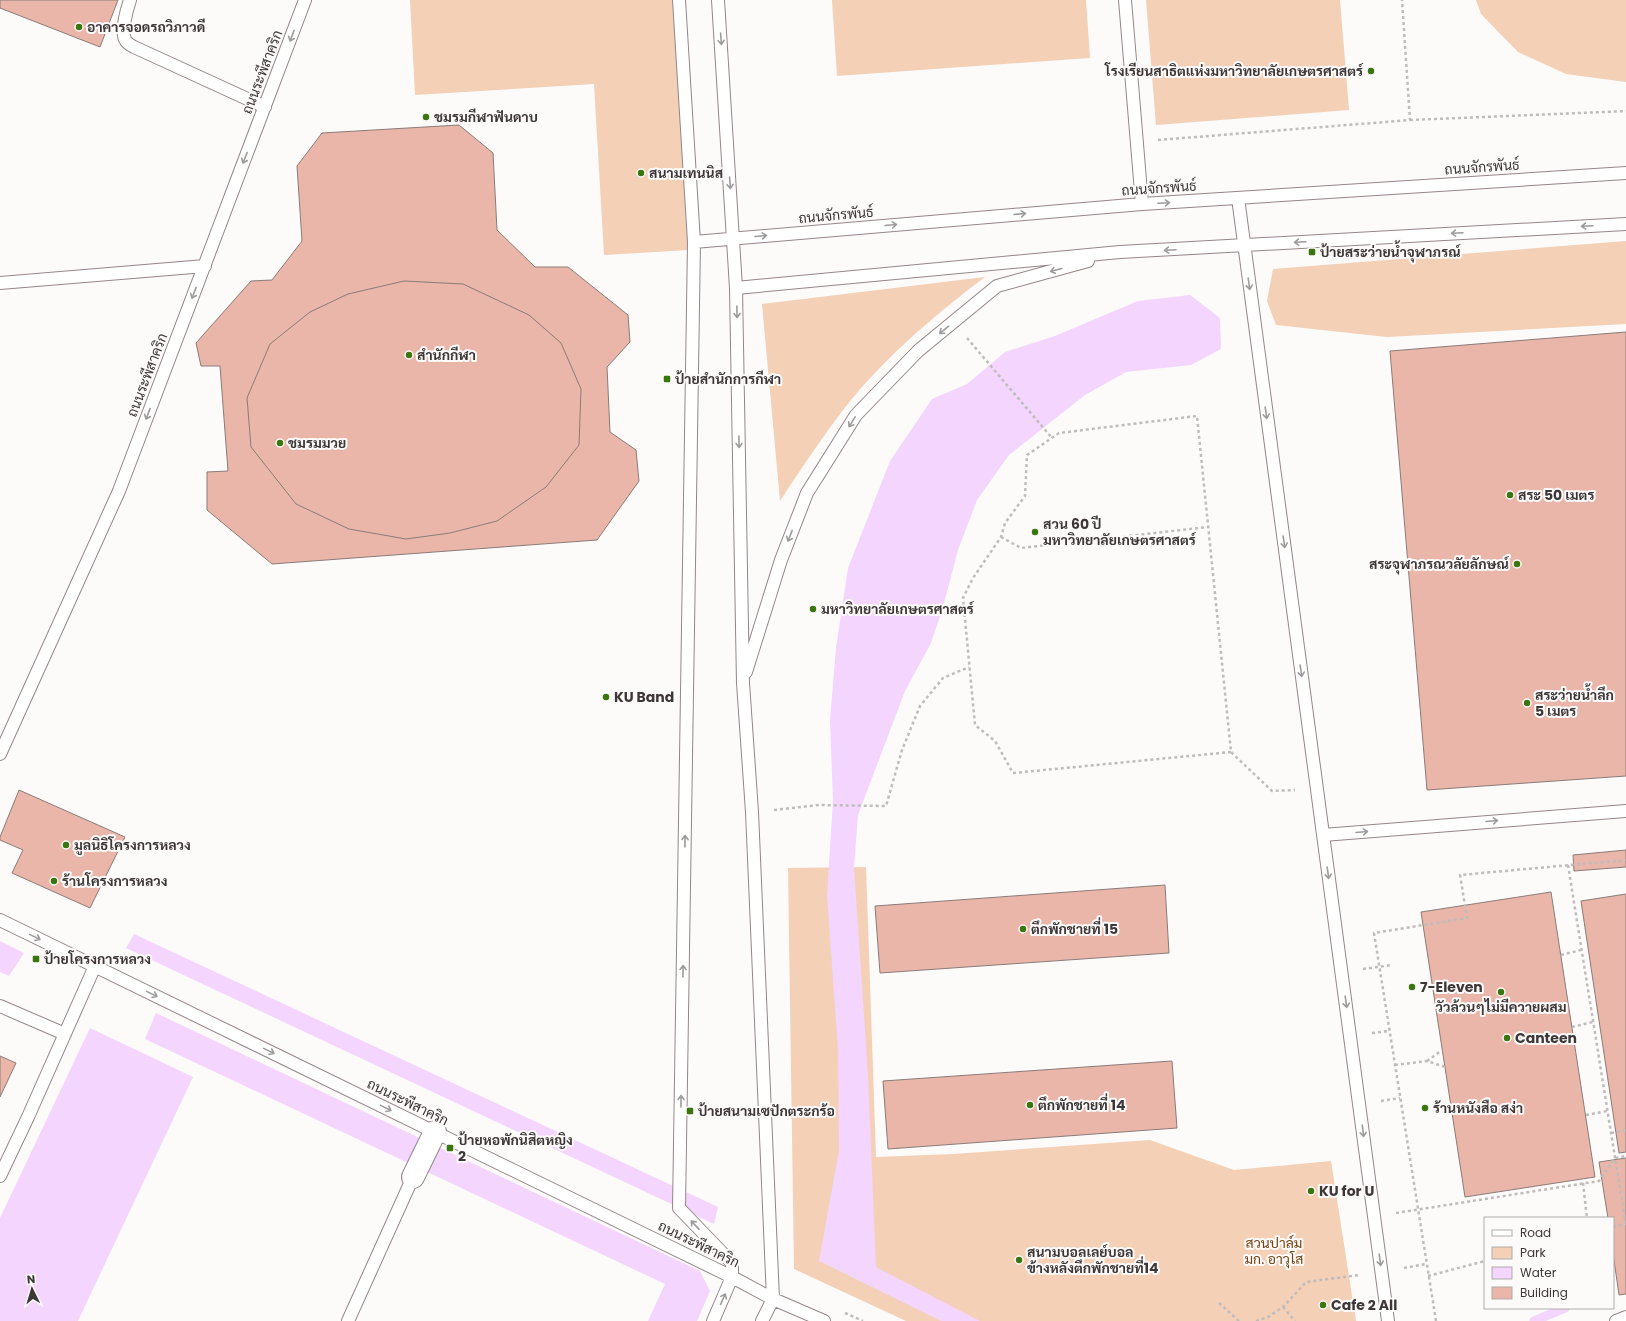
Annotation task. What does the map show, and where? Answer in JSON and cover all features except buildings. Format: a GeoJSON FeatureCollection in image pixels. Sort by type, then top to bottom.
{"type":"FeatureCollection","features":[{"type":"Feature","properties":{"kind":"street"},"geometry":{"type":"LineString","coordinates":[[413,1178],[433,1137]]}},
{"type":"Feature","properties":{"kind":"lane"},"geometry":{"type":"LineString","coordinates":[[130,0],[124,24],[126,41],[134,47],[265,107]]}},
{"type":"Feature","properties":{"kind":"lane","name":"ถนนระพีสาคริก"},"geometry":{"type":"LineString","coordinates":[[0,754],[119,491],[305,0]]}},
{"type":"Feature","properties":{"kind":"lane"},"geometry":{"type":"LineString","coordinates":[[679,0],[694,242],[679,1208],[732,1263],[732,1277],[713,1321]]}},
{"type":"Feature","properties":{"kind":"lane"},"geometry":{"type":"LineString","coordinates":[[718,0],[734,239],[743,683],[752,812],[773,1299],[762,1321]]}},
{"type":"Feature","properties":{"kind":"lane"},"geometry":{"type":"LineString","coordinates":[[1125,0],[1142,204]]}},
{"type":"Feature","properties":{"kind":"lane","name":"ถนนจักรพันธ์"},"geometry":{"type":"LineString","coordinates":[[694,242],[1142,204],[1626,173]]}},
{"type":"Feature","properties":{"kind":"lane"},"geometry":{"type":"LineString","coordinates":[[1238,198],[1388,1321]]}},
{"type":"Feature","properties":{"kind":"lane"},"geometry":{"type":"LineString","coordinates":[[736,288],[1120,252],[1626,224]]}},
{"type":"Feature","properties":{"kind":"lane"},"geometry":{"type":"LineString","coordinates":[[743,683],[781,560],[807,493],[856,415],[918,351],[997,286],[1120,252]]}},
{"type":"Feature","properties":{"kind":"lane"},"geometry":{"type":"LineString","coordinates":[[0,283],[205,266]]}},
{"type":"Feature","properties":{"kind":"lane"},"geometry":{"type":"LineString","coordinates":[[1323,835],[1626,811]]}},
{"type":"Feature","properties":{"kind":"lane","name":"ถนนระพีสาคริก"},"geometry":{"type":"LineString","coordinates":[[0,920],[95,966],[433,1137],[732,1277],[773,1299],[824,1321]]}},
{"type":"Feature","properties":{"kind":"lane"},"geometry":{"type":"LineString","coordinates":[[0,1176],[95,966]]}},
{"type":"Feature","properties":{"kind":"lane"},"geometry":{"type":"LineString","coordinates":[[0,1006],[65,1034]]}},
{"type":"Feature","properties":{"kind":"lane"},"geometry":{"type":"LineString","coordinates":[[348,1321],[413,1178]]}},
{"type":"Feature","properties":{"kind":"lane"},"geometry":{"type":"LineString","coordinates":[[1616,1321],[1626,1317]]}},
{"type":"Feature","properties":{"kind":"path"},"geometry":{"type":"LineString","coordinates":[[1402,0],[1410,120]]}},
{"type":"Feature","properties":{"kind":"path"},"geometry":{"type":"LineString","coordinates":[[1137,141],[1410,120],[1626,111]]}},
{"type":"Feature","properties":{"kind":"path"},"geometry":{"type":"LineString","coordinates":[[984,358],[1052,438]]}},
{"type":"Feature","properties":{"kind":"path"},"geometry":{"type":"LineString","coordinates":[[1231,752],[1013,773],[995,741],[975,725],[962,598],[973,578],[1001,537],[1005,523],[1025,496],[1027,455],[1059,433],[1197,416],[1231,752],[1272,791],[1317,789]]}},
{"type":"Feature","properties":{"kind":"path"},"geometry":{"type":"LineString","coordinates":[[1001,537],[1022,548],[1208,527]]}},
{"type":"Feature","properties":{"kind":"path"},"geometry":{"type":"LineString","coordinates":[[752,812],[819,805],[886,806],[902,750],[920,706],[943,678],[969,667]]}},
{"type":"Feature","properties":{"kind":"path"},"geometry":{"type":"LineString","coordinates":[[1436,1321],[1374,933],[1467,918],[1460,875],[1626,860]]}},
{"type":"Feature","properties":{"kind":"path"},"geometry":{"type":"LineString","coordinates":[[1568,865],[1626,1225],[1614,1227]]}},
{"type":"Feature","properties":{"kind":"path"},"geometry":{"type":"LineString","coordinates":[[1561,955],[1581,950]]}},
{"type":"Feature","properties":{"kind":"path"},"geometry":{"type":"LineString","coordinates":[[1379,966],[1392,965]]}},
{"type":"Feature","properties":{"kind":"path"},"geometry":{"type":"LineString","coordinates":[[1572,1027],[1593,1022]]}},
{"type":"Feature","properties":{"kind":"path"},"geometry":{"type":"LineString","coordinates":[[1427,1061],[1442,1050]]}},
{"type":"Feature","properties":{"kind":"path"},"geometry":{"type":"LineString","coordinates":[[1395,1065],[1427,1061],[1445,1067]]}},
{"type":"Feature","properties":{"kind":"path"},"geometry":{"type":"LineString","coordinates":[[1586,1115],[1607,1111]]}},
{"type":"Feature","properties":{"kind":"path"},"geometry":{"type":"LineString","coordinates":[[1611,1133],[1626,1130]]}},
{"type":"Feature","properties":{"kind":"path"},"geometry":{"type":"LineString","coordinates":[[1374,1217],[1599,1181],[1615,1158],[1626,1156]]}},
{"type":"Feature","properties":{"kind":"path"},"geometry":{"type":"LineString","coordinates":[[1583,1183],[1587,1217]]}},
{"type":"Feature","properties":{"kind":"path"},"geometry":{"type":"LineString","coordinates":[[1428,1276],[1484,1261]]}},
{"type":"Feature","properties":{"kind":"path"},"geometry":{"type":"LineString","coordinates":[[1256,1321],[1268,1317],[1283,1307],[1306,1282],[1381,1271]]}},
{"type":"Feature","properties":{"kind":"path"},"geometry":{"type":"LineString","coordinates":[[1219,1303],[1239,1321]]}},
{"type":"Feature","properties":{"kind":"path"},"geometry":{"type":"LineString","coordinates":[[1283,1307],[1295,1321]]}},
{"type":"Feature","properties":{"kind":"green space","name":"สนามเทนนิส"},"geometry":{"type":"Polygon","coordinates":[[[410,0],[673,0],[689,250],[604,255],[594,84],[415,95],[410,0]]]}},
{"type":"Feature","properties":{"kind":"green space"},"geometry":{"type":"Polygon","coordinates":[[[832,0],[1086,0],[1090,58],[837,76],[832,0]]]}},
{"type":"Feature","properties":{"kind":"green space"},"geometry":{"type":"Polygon","coordinates":[[[1146,0],[1340,0],[1349,110],[1156,125],[1146,0]]]}},
{"type":"Feature","properties":{"kind":"green space"},"geometry":{"type":"Polygon","coordinates":[[[1476,0],[1626,0],[1626,82],[1566,74],[1518,52],[1481,14],[1476,0]]]}},
{"type":"Feature","properties":{"kind":"green space"},"geometry":{"type":"Polygon","coordinates":[[[1626,241],[1626,324],[1387,337],[1276,325],[1267,301],[1273,269],[1626,241]]]}},
{"type":"Feature","properties":{"kind":"green space"},"geometry":{"type":"Polygon","coordinates":[[[985,277],[925,325],[870,379],[837,418],[780,501],[762,304],[985,277]]]}},
{"type":"Feature","properties":{"kind":"green space","name":"สวนปาล์ม มก. อาวุโส"},"geometry":{"type":"Polygon","coordinates":[[[866,867],[876,1157],[953,1154],[1150,1140],[1234,1170],[1331,1161],[1356,1321],[906,1321],[794,1269],[788,868],[866,867]]]}},
{"type":"Feature","properties":{"kind":"water"},"geometry":{"type":"Polygon","coordinates":[[[1190,295],[1220,318],[1221,349],[1191,365],[1126,372],[1085,395],[1009,455],[977,500],[958,550],[943,607],[931,643],[905,691],[858,815],[854,867],[868,1074],[876,1267],[980,1321],[941,1321],[819,1261],[839,1150],[838,1051],[827,895],[833,801],[830,720],[836,648],[848,568],[890,461],[932,399],[967,384],[1005,352],[1055,336],[1138,301],[1190,295]]]}},
{"type":"Feature","properties":{"kind":"water"},"geometry":{"type":"Polygon","coordinates":[[[134,934],[718,1207],[714,1224],[126,948],[134,934]]]}},
{"type":"Feature","properties":{"kind":"water"},"geometry":{"type":"Polygon","coordinates":[[[0,941],[24,953],[9,976],[0,972],[0,941]]]}},
{"type":"Feature","properties":{"kind":"water"},"geometry":{"type":"Polygon","coordinates":[[[156,1013],[700,1271],[710,1291],[697,1321],[648,1321],[665,1284],[145,1039],[156,1013]]]}},
{"type":"Feature","properties":{"kind":"water"},"geometry":{"type":"Polygon","coordinates":[[[90,1028],[193,1077],[78,1321],[0,1321],[0,1218],[90,1028]]]}},
{"type":"Feature","properties":{"kind":"waterway"},"geometry":{"type":"LineString","coordinates":[[1534,1321],[1563,1309]]}},
{"type":"Feature","properties":{"kind":"place","name":"อาคารจอดรถวิภาวดี"},"geometry":{"type":"Point","coordinates":[79,27]}},
{"type":"Feature","properties":{"kind":"place","name":"โรงเรียนสาธิตแห่งมหาวิทยาลัยเกษตรศาสตร์"},"geometry":{"type":"Point","coordinates":[1371,71]}},
{"type":"Feature","properties":{"kind":"place","name":"ชมรมกีฬาฟันดาบ"},"geometry":{"type":"Point","coordinates":[426,117]}},
{"type":"Feature","properties":{"kind":"place","name":"สนามเทนนิส"},"geometry":{"type":"Point","coordinates":[641,173]}},
{"type":"Feature","properties":{"kind":"place","name":"ป้ายสระว่ายน้ำจุฬาภรณ์"},"geometry":{"type":"Point","coordinates":[1312,252]}},
{"type":"Feature","properties":{"kind":"place","name":"สำนักกีฬา"},"geometry":{"type":"Point","coordinates":[409,355]}},
{"type":"Feature","properties":{"kind":"place","name":"ป้ายสำนักการกีฬา"},"geometry":{"type":"Point","coordinates":[667,379]}},
{"type":"Feature","properties":{"kind":"place","name":"ชมรมมวย"},"geometry":{"type":"Point","coordinates":[280,443]}},
{"type":"Feature","properties":{"kind":"place","name":"สระ 50 เมตร"},"geometry":{"type":"Point","coordinates":[1510,495]}},
{"type":"Feature","properties":{"kind":"place","name":"สวน 60 ปี มหาวิทยาลัยเกษตรศาสตร์"},"geometry":{"type":"Point","coordinates":[1035,532]}},
{"type":"Feature","properties":{"kind":"place","name":"สระจุฬาภรณวลัยลักษณ์"},"geometry":{"type":"Point","coordinates":[1517,564]}},
{"type":"Feature","properties":{"kind":"place","name":"มหาวิทยาลัยเกษตรศาสตร์"},"geometry":{"type":"Point","coordinates":[813,609]}},
{"type":"Feature","properties":{"kind":"place","name":"KU Band"},"geometry":{"type":"Point","coordinates":[606,697]}},
{"type":"Feature","properties":{"kind":"place","name":"สระว่ายน้ำลึก 5 เมตร"},"geometry":{"type":"Point","coordinates":[1527,703]}},
{"type":"Feature","properties":{"kind":"place","name":"มูลนิธิโครงการหลวง"},"geometry":{"type":"Point","coordinates":[66,845]}},
{"type":"Feature","properties":{"kind":"place","name":"ร้านโครงการหลวง"},"geometry":{"type":"Point","coordinates":[54,881]}},
{"type":"Feature","properties":{"kind":"place","name":"ตึกพักชายที่ 15"},"geometry":{"type":"Point","coordinates":[1023,929]}},
{"type":"Feature","properties":{"kind":"place","name":"ป้ายโครงการหลวง"},"geometry":{"type":"Point","coordinates":[36,959]}},
{"type":"Feature","properties":{"kind":"place","name":"7-Eleven"},"geometry":{"type":"Point","coordinates":[1412,987]}},
{"type":"Feature","properties":{"kind":"place","name":"วัวล้วนๆไม่มีควายผสม"},"geometry":{"type":"Point","coordinates":[1501,992]}},
{"type":"Feature","properties":{"kind":"place","name":"Canteen"},"geometry":{"type":"Point","coordinates":[1507,1038]}},
{"type":"Feature","properties":{"kind":"place","name":"ตึกพักชายที่ 14"},"geometry":{"type":"Point","coordinates":[1030,1105]}},
{"type":"Feature","properties":{"kind":"place","name":"ร้านหนังสือ สง่า"},"geometry":{"type":"Point","coordinates":[1425,1108]}},
{"type":"Feature","properties":{"kind":"place","name":"ป้ายสนามเซปักตระกร้อ"},"geometry":{"type":"Point","coordinates":[690,1111]}},
{"type":"Feature","properties":{"kind":"place","name":"ป้ายหอพักนิสิตหญิง 2"},"geometry":{"type":"Point","coordinates":[450,1148]}},
{"type":"Feature","properties":{"kind":"place","name":"KU for U"},"geometry":{"type":"Point","coordinates":[1311,1191]}},
{"type":"Feature","properties":{"kind":"place","name":"สนามบอลเลย์บอล ข้างหลังตึกพักชายที่14"},"geometry":{"type":"Point","coordinates":[1019,1260]}},
{"type":"Feature","properties":{"kind":"place","name":"Cafe 2 All"},"geometry":{"type":"Point","coordinates":[1323,1305]}}]}
